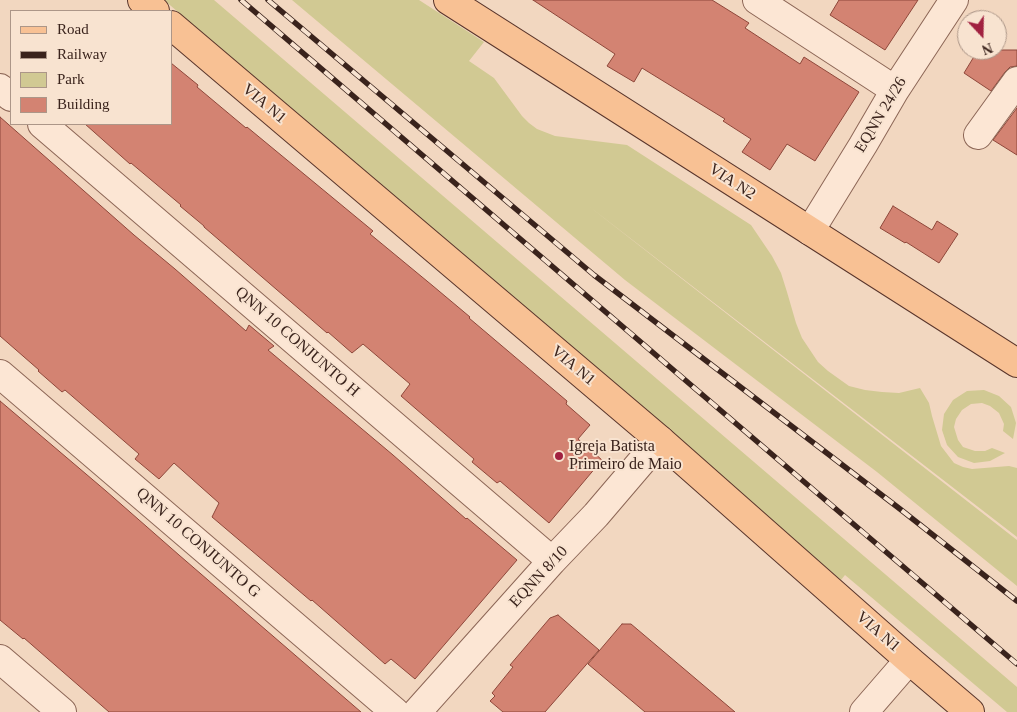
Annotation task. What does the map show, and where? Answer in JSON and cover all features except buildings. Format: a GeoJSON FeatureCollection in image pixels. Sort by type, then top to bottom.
{"type":"FeatureCollection","features":[{"type":"Feature","properties":{"kind":"main road"},"geometry":{"type":"LineString","coordinates":[[142,0],[154,10]]}},
{"type":"Feature","properties":{"kind":"main road","name":"VIA N2"},"geometry":{"type":"LineString","coordinates":[[448,0],[1017,363]]}},
{"type":"Feature","properties":{"kind":"main road","name":"VIA N1"},"geometry":{"type":"LineString","coordinates":[[172,26],[660,440],[970,712]]}},
{"type":"Feature","properties":{"kind":"street"},"geometry":{"type":"LineString","coordinates":[[757,0],[895,90]]}},
{"type":"Feature","properties":{"kind":"street","name":"EQNN 24/26"},"geometry":{"type":"LineString","coordinates":[[810,231],[895,90],[954,0]]}},
{"type":"Feature","properties":{"kind":"street"},"geometry":{"type":"LineString","coordinates":[[978,135],[1017,81]]}},
{"type":"Feature","properties":{"kind":"street"},"geometry":{"type":"LineString","coordinates":[[0,88],[10,96]]}},
{"type":"Feature","properties":{"kind":"street","name":"QNN 10 CONJUNTO H"},"geometry":{"type":"LineString","coordinates":[[43,125],[552,561]]}},
{"type":"Feature","properties":{"kind":"street","name":"QNN 10 CONJUNTO G"},"geometry":{"type":"LineString","coordinates":[[0,374],[395,712]]}},
{"type":"Feature","properties":{"kind":"street","name":"EQNN 8/10"},"geometry":{"type":"LineString","coordinates":[[417,712],[552,561],[596,516],[660,440]]}},
{"type":"Feature","properties":{"kind":"street"},"geometry":{"type":"LineString","coordinates":[[0,659],[62,712]]}},
{"type":"Feature","properties":{"kind":"street"},"geometry":{"type":"LineString","coordinates":[[864,712],[909,660]]}},
{"type":"Feature","properties":{"kind":"green space"},"geometry":{"type":"Polygon","coordinates":[[[164,0],[214,0],[1017,687],[1017,712],[1007,712],[845,575],[841,580],[164,0]]]}},
{"type":"Feature","properties":{"kind":"green space"},"geometry":{"type":"Polygon","coordinates":[[[292,0],[419,0],[484,42],[469,61],[494,78],[522,116],[537,129],[555,136],[627,145],[751,225],[781,273],[802,338],[818,362],[849,386],[865,390],[899,393],[920,388],[929,403],[941,446],[954,463],[972,469],[1009,466],[1017,468],[1017,537],[586,204],[1017,540],[1017,586],[877,472],[625,280],[292,0]]]}},
{"type":"Feature","properties":{"kind":"green space"},"geometry":{"type":"Polygon","coordinates":[[[984,390],[999,396],[1011,407],[1016,423],[1013,439],[1003,431],[1004,424],[999,413],[990,406],[982,403],[971,404],[962,410],[956,419],[954,427],[958,440],[963,447],[975,451],[985,451],[992,448],[1005,453],[990,461],[974,463],[958,457],[947,445],[942,430],[944,414],[953,400],[967,391],[984,390]]]}},
{"type":"Feature","properties":{"kind":"railway"},"geometry":{"type":"LineString","coordinates":[[241,0],[1017,664]]}},
{"type":"Feature","properties":{"kind":"railway"},"geometry":{"type":"LineString","coordinates":[[268,0],[594,275],[1017,601]]}},
{"type":"Feature","properties":{"kind":"place","name":"Igreja Batista Primeiro de Maio"},"geometry":{"type":"Point","coordinates":[559,456]}}]}
